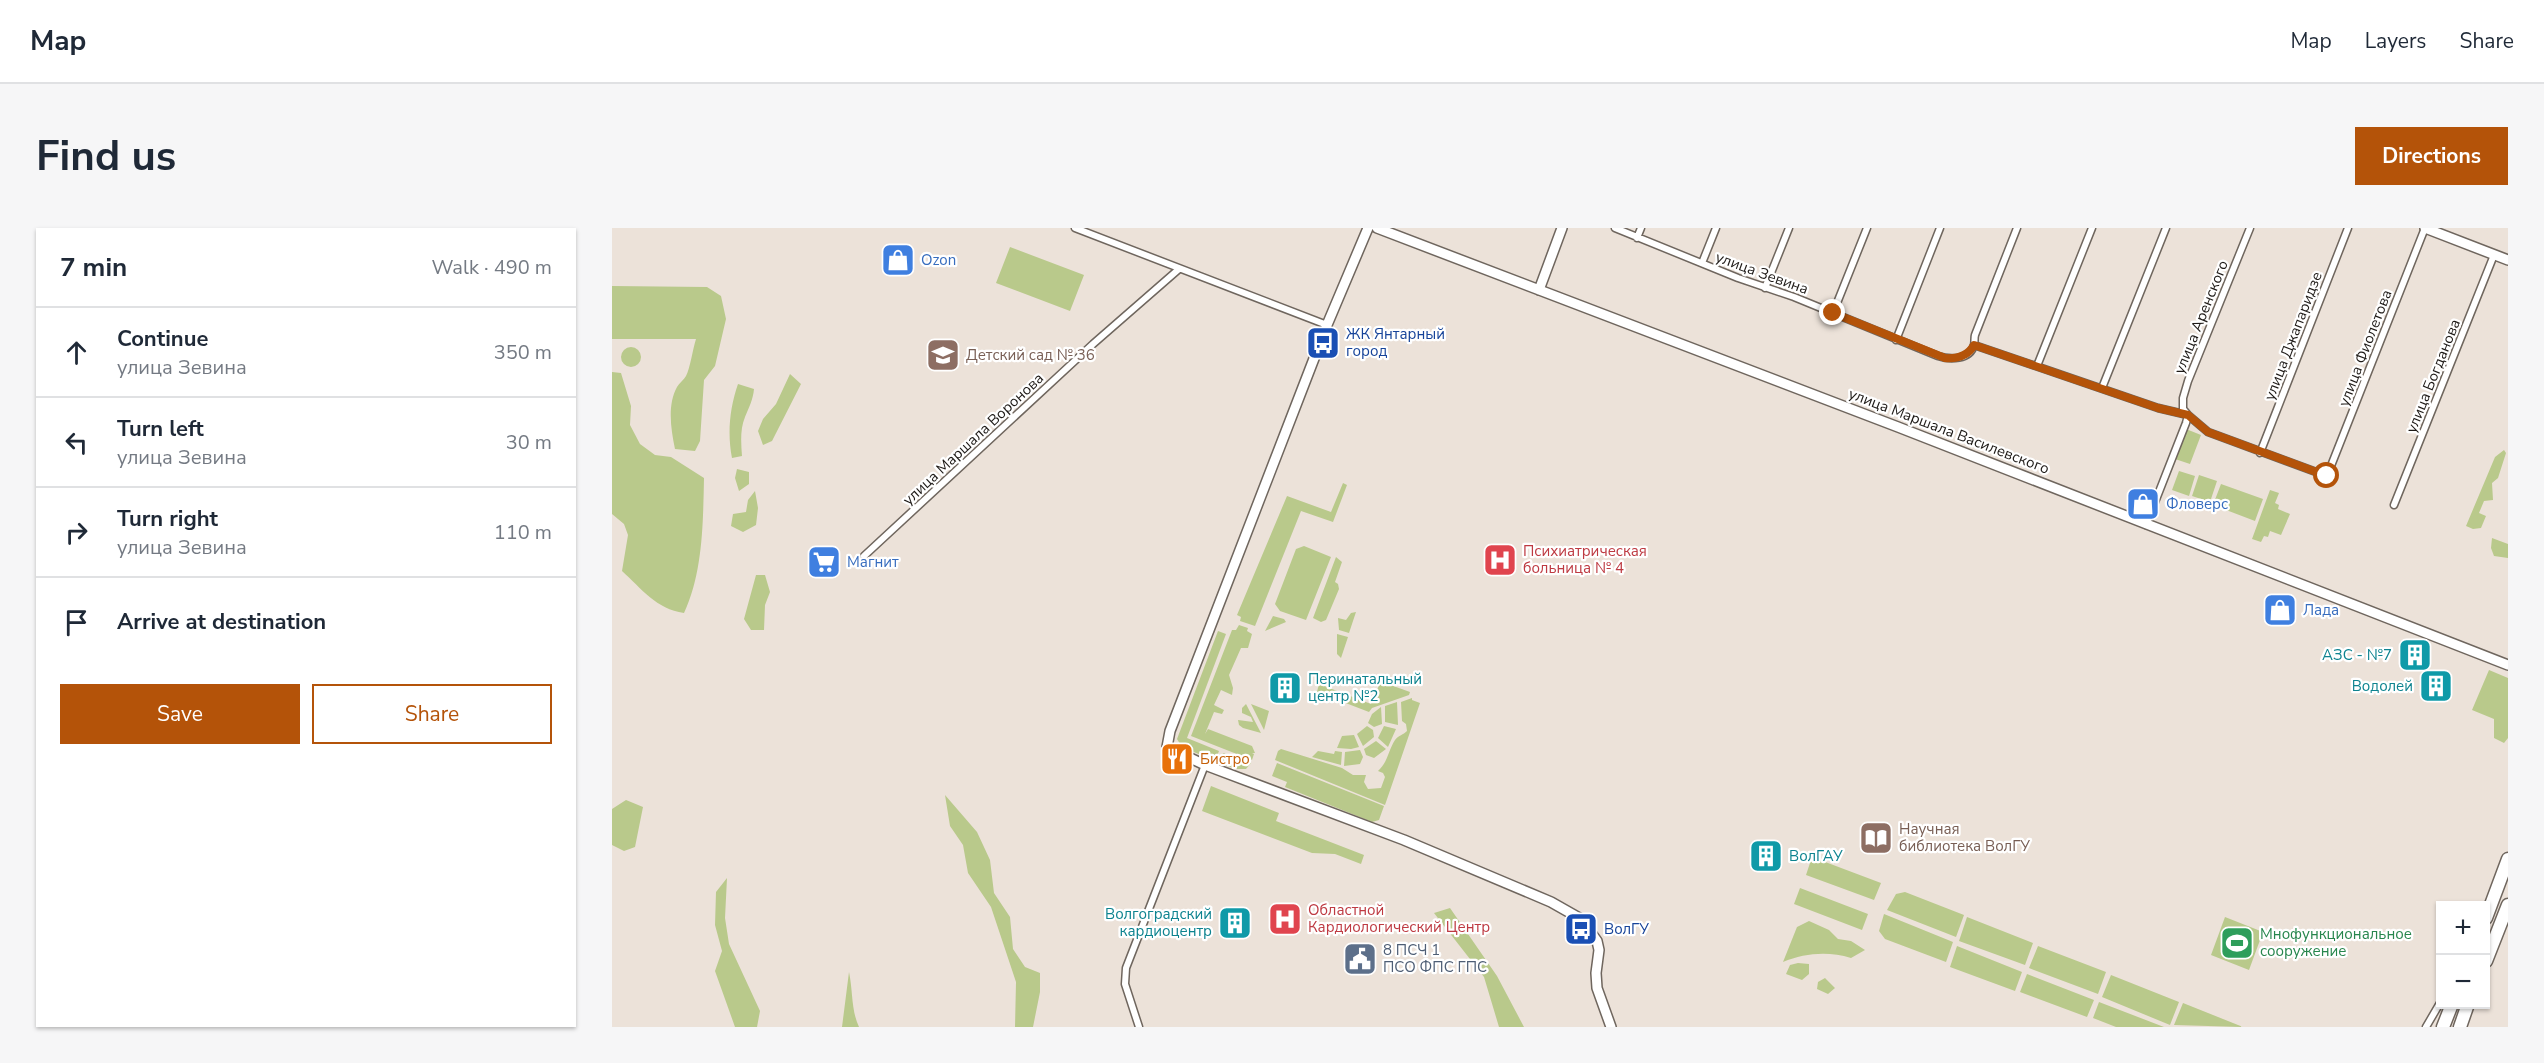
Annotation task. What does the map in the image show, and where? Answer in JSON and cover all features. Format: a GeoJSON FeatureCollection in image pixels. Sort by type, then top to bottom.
{"type":"FeatureCollection","features":[{"type":"Feature","properties":{"kind":"highway"},"geometry":{"type":"LineString","coordinates":[[2490,907],[2508,859]]}},
{"type":"Feature","properties":{"kind":"highway"},"geometry":{"type":"LineString","coordinates":[[2488,955],[2508,905]]}},
{"type":"Feature","properties":{"kind":"highway"},"geometry":{"type":"LineString","coordinates":[[2443,1027],[2450,1009]]}},
{"type":"Feature","properties":{"kind":"highway"},"geometry":{"type":"LineString","coordinates":[[2460,1027],[2467,1009]]}},
{"type":"Feature","properties":{"kind":"main road"},"geometry":{"type":"LineString","coordinates":[[1368,228],[1327,325],[1170,732],[1167,747],[1205,765],[1404,840],[1551,902],[1581,919],[1598,945],[1598,988],[1611,1027]]}},
{"type":"Feature","properties":{"kind":"main road","name":"улица Маршала Василевского"},"geometry":{"type":"LineString","coordinates":[[1377,228],[1898,427],[2508,665]]}},
{"type":"Feature","properties":{"kind":"main road"},"geometry":{"type":"LineString","coordinates":[[1539,290],[1562,228]]}},
{"type":"Feature","properties":{"kind":"main road"},"geometry":{"type":"LineString","coordinates":[[2425,228],[2508,260]]}},
{"type":"Feature","properties":{"kind":"street"},"geometry":{"type":"LineString","coordinates":[[1075,228],[1327,325]]}},
{"type":"Feature","properties":{"kind":"street","name":"улица Зевина"},"geometry":{"type":"LineString","coordinates":[[1615,228],[1945,358],[1958,358],[1970,352],[1974,345]]}},
{"type":"Feature","properties":{"kind":"street"},"geometry":{"type":"LineString","coordinates":[[1637,238],[1641,228]]}},
{"type":"Feature","properties":{"kind":"street"},"geometry":{"type":"LineString","coordinates":[[1702,263],[1716,228]]}},
{"type":"Feature","properties":{"kind":"street"},"geometry":{"type":"LineString","coordinates":[[1764,288],[1789,228]]}},
{"type":"Feature","properties":{"kind":"street"},"geometry":{"type":"LineString","coordinates":[[1833,313],[1867,228]]}},
{"type":"Feature","properties":{"kind":"street"},"geometry":{"type":"LineString","coordinates":[[1896,340],[1940,228]]}},
{"type":"Feature","properties":{"kind":"street"},"geometry":{"type":"LineString","coordinates":[[2017,228],[1975,335],[1974,345],[2158,408],[2188,415],[2208,432],[2260,453]]}},
{"type":"Feature","properties":{"kind":"street"},"geometry":{"type":"LineString","coordinates":[[2037,366],[2092,228]]}},
{"type":"Feature","properties":{"kind":"street"},"geometry":{"type":"LineString","coordinates":[[2102,388],[2166,228]]}},
{"type":"Feature","properties":{"kind":"street","name":"улица Аренского"},"geometry":{"type":"LineString","coordinates":[[2188,415],[2183,409],[2183,398],[2188,381],[2250,228]]}},
{"type":"Feature","properties":{"kind":"street","name":"улица Джапаридзе"},"geometry":{"type":"LineString","coordinates":[[2260,453],[2348,228]]}},
{"type":"Feature","properties":{"kind":"street","name":"улица Фиолетова"},"geometry":{"type":"LineString","coordinates":[[2260,453],[2327,476],[2425,228]]}},
{"type":"Feature","properties":{"kind":"street","name":"улица Богданова"},"geometry":{"type":"LineString","coordinates":[[2394,505],[2494,255]]}},
{"type":"Feature","properties":{"kind":"street","name":"улица Маршала Воронова"},"geometry":{"type":"LineString","coordinates":[[864,556],[1093,344],[1179,269]]}},
{"type":"Feature","properties":{"kind":"street"},"geometry":{"type":"LineString","coordinates":[[2146,525],[2188,415]]}},
{"type":"Feature","properties":{"kind":"street"},"geometry":{"type":"LineString","coordinates":[[1139,1027],[1124,976],[1205,765]]}},
{"type":"Feature","properties":{"kind":"street"},"geometry":{"type":"LineString","coordinates":[[2426,1027],[2436,1009]]}},
{"type":"Feature","properties":{"kind":"green space"},"geometry":{"type":"Polygon","coordinates":[[[1010,247],[1084,275],[1070,311],[996,283],[1010,247]]]}},
{"type":"Feature","properties":{"kind":"green space"},"geometry":{"type":"Polygon","coordinates":[[[612,286],[707,287],[721,296],[726,319],[715,366],[704,380],[700,441],[695,451],[675,449],[671,418],[674,394],[687,373],[696,339],[612,339],[612,286]]]}},
{"type":"Feature","properties":{"kind":"green space"},"geometry":{"type":"Polygon","coordinates":[[[627,347],[635,347],[641,353],[641,361],[635,367],[627,367],[621,361],[621,353],[627,347]]]}},
{"type":"Feature","properties":{"kind":"green space"},"geometry":{"type":"Polygon","coordinates":[[[612,372],[621,373],[631,406],[630,425],[640,444],[655,455],[671,457],[704,478],[698,564],[684,613],[657,603],[622,571],[628,535],[624,524],[612,514],[612,372]]]}},
{"type":"Feature","properties":{"kind":"green space"},"geometry":{"type":"Polygon","coordinates":[[[790,374],[801,384],[772,441],[763,445],[758,431],[763,419],[776,404],[790,374]]]}},
{"type":"Feature","properties":{"kind":"green space"},"geometry":{"type":"Polygon","coordinates":[[[738,384],[754,389],[742,426],[742,456],[732,458],[730,420],[738,384]]]}},
{"type":"Feature","properties":{"kind":"green space"},"geometry":{"type":"Polygon","coordinates":[[[2186,429],[2201,435],[2190,464],[2175,459],[2186,429]]]}},
{"type":"Feature","properties":{"kind":"green space"},"geometry":{"type":"Polygon","coordinates":[[[2504,450],[2506,453],[2498,478],[2492,483],[2493,500],[2484,501],[2479,513],[2486,516],[2481,528],[2473,529],[2466,526],[2495,457],[2504,450]]]}},
{"type":"Feature","properties":{"kind":"green space"},"geometry":{"type":"Polygon","coordinates":[[[737,469],[749,472],[749,484],[739,491],[735,478],[737,469]]]}},
{"type":"Feature","properties":{"kind":"green space"},"geometry":{"type":"Polygon","coordinates":[[[2179,471],[2195,476],[2189,496],[2172,490],[2179,471]]]}},
{"type":"Feature","properties":{"kind":"green space"},"geometry":{"type":"Polygon","coordinates":[[[2199,475],[2217,481],[2210,502],[2192,496],[2199,475]]]}},
{"type":"Feature","properties":{"kind":"green space"},"geometry":{"type":"Polygon","coordinates":[[[1343,483],[1347,485],[1333,522],[1301,511],[1255,626],[1240,621],[1241,617],[1237,615],[1287,496],[1331,512],[1343,483]]]}},
{"type":"Feature","properties":{"kind":"green space"},"geometry":{"type":"Polygon","coordinates":[[[2221,484],[2263,499],[2255,521],[2213,505],[2221,484]]]}},
{"type":"Feature","properties":{"kind":"green space"},"geometry":{"type":"Polygon","coordinates":[[[2270,490],[2279,493],[2275,503],[2279,505],[2278,509],[2290,514],[2281,535],[2270,531],[2268,537],[2264,536],[2261,542],[2252,539],[2270,490]]]}},
{"type":"Feature","properties":{"kind":"green space"},"geometry":{"type":"Polygon","coordinates":[[[755,491],[758,508],[756,525],[743,532],[731,526],[733,514],[746,512],[748,500],[755,491]]]}},
{"type":"Feature","properties":{"kind":"green space"},"geometry":{"type":"Polygon","coordinates":[[[2492,538],[2508,544],[2508,558],[2494,556],[2491,548],[2492,538]]]}},
{"type":"Feature","properties":{"kind":"green space"},"geometry":{"type":"Polygon","coordinates":[[[1304,546],[1331,557],[1306,620],[1280,611],[1275,604],[1296,549],[1304,546]]]}},
{"type":"Feature","properties":{"kind":"green space"},"geometry":{"type":"Polygon","coordinates":[[[1336,557],[1342,562],[1335,582],[1339,589],[1326,620],[1321,622],[1313,618],[1336,557]]]}},
{"type":"Feature","properties":{"kind":"green space"},"geometry":{"type":"Polygon","coordinates":[[[756,575],[765,575],[770,592],[765,605],[764,630],[751,630],[744,619],[756,575]]]}},
{"type":"Feature","properties":{"kind":"green space"},"geometry":{"type":"Polygon","coordinates":[[[1356,612],[1349,633],[1339,630],[1338,618],[1346,620],[1351,613],[1356,612]]]}},
{"type":"Feature","properties":{"kind":"green space"},"geometry":{"type":"Polygon","coordinates":[[[1273,616],[1284,619],[1286,622],[1265,631],[1273,616]]]}},
{"type":"Feature","properties":{"kind":"green space"},"geometry":{"type":"Polygon","coordinates":[[[1239,625],[1248,628],[1247,631],[1252,634],[1248,648],[1241,648],[1229,675],[1233,688],[1232,695],[1221,690],[1214,705],[1224,710],[1222,714],[1214,712],[1205,734],[1208,729],[1252,746],[1255,753],[1252,753],[1254,754],[1252,760],[1191,736],[1232,630],[1236,630],[1239,625]]]}},
{"type":"Feature","properties":{"kind":"green space"},"geometry":{"type":"Polygon","coordinates":[[[1218,631],[1226,634],[1187,738],[1219,751],[1215,761],[1182,747],[1177,739],[1218,631]]]}},
{"type":"Feature","properties":{"kind":"green space"},"geometry":{"type":"Polygon","coordinates":[[[1337,634],[1348,637],[1341,658],[1337,654],[1337,634]]]}},
{"type":"Feature","properties":{"kind":"green space"},"geometry":{"type":"Polygon","coordinates":[[[2489,670],[2508,678],[2508,738],[2504,743],[2494,738],[2494,719],[2472,710],[2489,670]]]}},
{"type":"Feature","properties":{"kind":"green space"},"geometry":{"type":"Polygon","coordinates":[[[1380,683],[1410,692],[1409,695],[1372,708],[1369,712],[1317,692],[1319,684],[1371,704],[1380,683]]]}},
{"type":"Feature","properties":{"kind":"green space"},"geometry":{"type":"Polygon","coordinates":[[[1412,698],[1420,703],[1385,805],[1275,760],[1281,749],[1342,768],[1353,775],[1366,775],[1364,782],[1368,789],[1381,788],[1385,777],[1378,771],[1384,764],[1395,740],[1407,731],[1406,724],[1402,721],[1401,702],[1412,698]]]}},
{"type":"Feature","properties":{"kind":"green space"},"geometry":{"type":"Polygon","coordinates":[[[1397,702],[1398,725],[1385,722],[1385,706],[1397,702]]]}},
{"type":"Feature","properties":{"kind":"green space"},"geometry":{"type":"Polygon","coordinates":[[[1246,704],[1261,733],[1239,725],[1238,720],[1253,722],[1251,717],[1242,713],[1242,708],[1246,704]]]}},
{"type":"Feature","properties":{"kind":"green space"},"geometry":{"type":"Polygon","coordinates":[[[1251,704],[1269,711],[1264,730],[1251,704]]]}},
{"type":"Feature","properties":{"kind":"green space"},"geometry":{"type":"Polygon","coordinates":[[[1381,707],[1382,724],[1374,727],[1368,723],[1372,714],[1381,707]]]}},
{"type":"Feature","properties":{"kind":"green space"},"geometry":{"type":"Polygon","coordinates":[[[1367,726],[1373,730],[1374,737],[1363,746],[1357,734],[1367,726]]]}},
{"type":"Feature","properties":{"kind":"green space"},"geometry":{"type":"Polygon","coordinates":[[[1384,726],[1396,729],[1388,747],[1378,738],[1384,726]]]}},
{"type":"Feature","properties":{"kind":"green space"},"geometry":{"type":"Polygon","coordinates":[[[1354,735],[1359,747],[1337,748],[1342,736],[1354,735]]]}},
{"type":"Feature","properties":{"kind":"green space"},"geometry":{"type":"Polygon","coordinates":[[[1376,741],[1386,749],[1374,758],[1366,755],[1364,749],[1376,741]]]}},
{"type":"Feature","properties":{"kind":"green space"},"geometry":{"type":"Polygon","coordinates":[[[1360,750],[1363,757],[1360,764],[1344,766],[1345,752],[1360,750]]]}},
{"type":"Feature","properties":{"kind":"green space"},"geometry":{"type":"Polygon","coordinates":[[[1318,751],[1334,754],[1335,751],[1342,752],[1341,765],[1312,757],[1318,751]]]}},
{"type":"Feature","properties":{"kind":"green space"},"geometry":{"type":"Polygon","coordinates":[[[1223,753],[1251,763],[1246,769],[1236,769],[1219,763],[1223,753]]]}},
{"type":"Feature","properties":{"kind":"green space"},"geometry":{"type":"Polygon","coordinates":[[[1277,763],[1384,806],[1379,820],[1372,822],[1285,787],[1287,782],[1272,776],[1277,763]]]}},
{"type":"Feature","properties":{"kind":"green space"},"geometry":{"type":"Polygon","coordinates":[[[1211,786],[1279,813],[1276,821],[1364,855],[1361,864],[1335,854],[1312,853],[1202,811],[1211,786]]]}},
{"type":"Feature","properties":{"kind":"green space"},"geometry":{"type":"Polygon","coordinates":[[[945,795],[977,832],[990,860],[994,893],[1010,917],[1013,949],[1025,967],[1040,973],[1040,992],[1033,1027],[1015,1027],[1016,982],[991,907],[968,873],[963,845],[950,826],[945,795]]]}},
{"type":"Feature","properties":{"kind":"green space"},"geometry":{"type":"Polygon","coordinates":[[[626,800],[643,807],[635,847],[624,851],[612,845],[612,809],[626,800]]]}},
{"type":"Feature","properties":{"kind":"green space"},"geometry":{"type":"Polygon","coordinates":[[[1812,857],[1881,883],[1874,900],[1806,875],[1812,857]]]}},
{"type":"Feature","properties":{"kind":"green space"},"geometry":{"type":"Polygon","coordinates":[[[727,878],[725,918],[729,944],[760,1011],[757,1027],[735,1027],[715,971],[722,951],[715,925],[716,892],[727,878]]]}},
{"type":"Feature","properties":{"kind":"green space"},"geometry":{"type":"Polygon","coordinates":[[[1800,888],[1868,914],[1862,930],[1794,904],[1800,888]]]}},
{"type":"Feature","properties":{"kind":"green space"},"geometry":{"type":"Polygon","coordinates":[[[1905,892],[1964,915],[1956,937],[1887,910],[1896,894],[1905,892]]]}},
{"type":"Feature","properties":{"kind":"green space"},"geometry":{"type":"Polygon","coordinates":[[[1450,908],[1497,976],[1524,1027],[1499,1027],[1484,977],[1434,913],[1450,908]]]}},
{"type":"Feature","properties":{"kind":"green space"},"geometry":{"type":"Polygon","coordinates":[[[1884,914],[1953,942],[1946,962],[1885,939],[1879,931],[1884,914]]]}},
{"type":"Feature","properties":{"kind":"green space"},"geometry":{"type":"Polygon","coordinates":[[[1967,917],[2033,943],[2025,965],[1959,941],[1967,917]]]}},
{"type":"Feature","properties":{"kind":"green space","name":"Мнофункциональное сооружение"},"geometry":{"type":"Polygon","coordinates":[[[2225,917],[2263,932],[2249,970],[2211,955],[2225,917]]]}},
{"type":"Feature","properties":{"kind":"green space"},"geometry":{"type":"Polygon","coordinates":[[[1809,921],[1829,930],[1838,939],[1851,941],[1865,950],[1851,958],[1834,954],[1817,954],[1783,962],[1797,927],[1809,921]]]}},
{"type":"Feature","properties":{"kind":"green space"},"geometry":{"type":"Polygon","coordinates":[[[1957,946],[2022,972],[2015,991],[1950,967],[1957,946]]]}},
{"type":"Feature","properties":{"kind":"green space"},"geometry":{"type":"Polygon","coordinates":[[[2038,946],[2106,972],[2098,994],[2029,968],[2038,946]]]}},
{"type":"Feature","properties":{"kind":"green space"},"geometry":{"type":"Polygon","coordinates":[[[1809,964],[1809,974],[1802,980],[1786,974],[1790,965],[1809,964]]]}},
{"type":"Feature","properties":{"kind":"green space"},"geometry":{"type":"Polygon","coordinates":[[[849,972],[853,1007],[859,1027],[842,1027],[849,972]]]}},
{"type":"Feature","properties":{"kind":"green space"},"geometry":{"type":"Polygon","coordinates":[[[2027,974],[2094,1000],[2087,1017],[2020,992],[2027,974]]]}},
{"type":"Feature","properties":{"kind":"green space"},"geometry":{"type":"Polygon","coordinates":[[[2111,975],[2179,1002],[2170,1025],[2102,997],[2111,975]]]}},
{"type":"Feature","properties":{"kind":"green space"},"geometry":{"type":"Polygon","coordinates":[[[1825,978],[1835,988],[1828,994],[1817,989],[1818,982],[1825,978]]]}},
{"type":"Feature","properties":{"kind":"green space"},"geometry":{"type":"Polygon","coordinates":[[[2099,1002],[2164,1027],[2116,1027],[2093,1018],[2099,1002]]]}},
{"type":"Feature","properties":{"kind":"green space"},"geometry":{"type":"Polygon","coordinates":[[[2183,1003],[2243,1027],[2174,1025],[2183,1003]]]}},
{"type":"Feature","properties":{"kind":"place","name":"Ozon"},"geometry":{"type":"Point","coordinates":[898,260]}},
{"type":"Feature","properties":{"kind":"place","name":"ЖК Янтарный город"},"geometry":{"type":"Point","coordinates":[1323,343]}},
{"type":"Feature","properties":{"kind":"place","name":"Детский сад № 36"},"geometry":{"type":"Point","coordinates":[943,355]}},
{"type":"Feature","properties":{"kind":"place","name":"Фловерс"},"geometry":{"type":"Point","coordinates":[2143,504]}},
{"type":"Feature","properties":{"kind":"place","name":"Психиатрическая больница № 4"},"geometry":{"type":"Point","coordinates":[1500,560]}},
{"type":"Feature","properties":{"kind":"place","name":"Магнит"},"geometry":{"type":"Point","coordinates":[824,562]}},
{"type":"Feature","properties":{"kind":"place","name":"Лада"},"geometry":{"type":"Point","coordinates":[2280,610]}},
{"type":"Feature","properties":{"kind":"place","name":"АЗС - №7"},"geometry":{"type":"Point","coordinates":[2415,655]}},
{"type":"Feature","properties":{"kind":"place","name":"Водолей"},"geometry":{"type":"Point","coordinates":[2436,686]}},
{"type":"Feature","properties":{"kind":"place","name":"Перинатальный центр №2"},"geometry":{"type":"Point","coordinates":[1285,688]}},
{"type":"Feature","properties":{"kind":"place","name":"Бистро"},"geometry":{"type":"Point","coordinates":[1177,759]}},
{"type":"Feature","properties":{"kind":"place","name":"Научная библиотека ВолГУ"},"geometry":{"type":"Point","coordinates":[1876,838]}},
{"type":"Feature","properties":{"kind":"place","name":"ВолГАУ"},"geometry":{"type":"Point","coordinates":[1766,856]}},
{"type":"Feature","properties":{"kind":"place","name":"Областной Кардиологический Центр"},"geometry":{"type":"Point","coordinates":[1285,919]}},
{"type":"Feature","properties":{"kind":"place","name":"Волгоградский кардиоцентр"},"geometry":{"type":"Point","coordinates":[1235,923]}},
{"type":"Feature","properties":{"kind":"place","name":"ВолГУ"},"geometry":{"type":"Point","coordinates":[1581,929]}},
{"type":"Feature","properties":{"kind":"place","name":"Мнофункциональное сооружение"},"geometry":{"type":"Point","coordinates":[2237,943]}},
{"type":"Feature","properties":{"kind":"place","name":"8 ПСЧ 1 ПСО ФПС ГПС"},"geometry":{"type":"Point","coordinates":[1360,959]}},
{"type":"Feature","properties":{"kind":"route"},"geometry":{"type":"LineString","coordinates":[[1833,313],[1945,358],[1958,358],[1970,352],[1974,345],[2158,408],[2176,411],[2199,422],[2208,432],[2327,476]]}}]}
